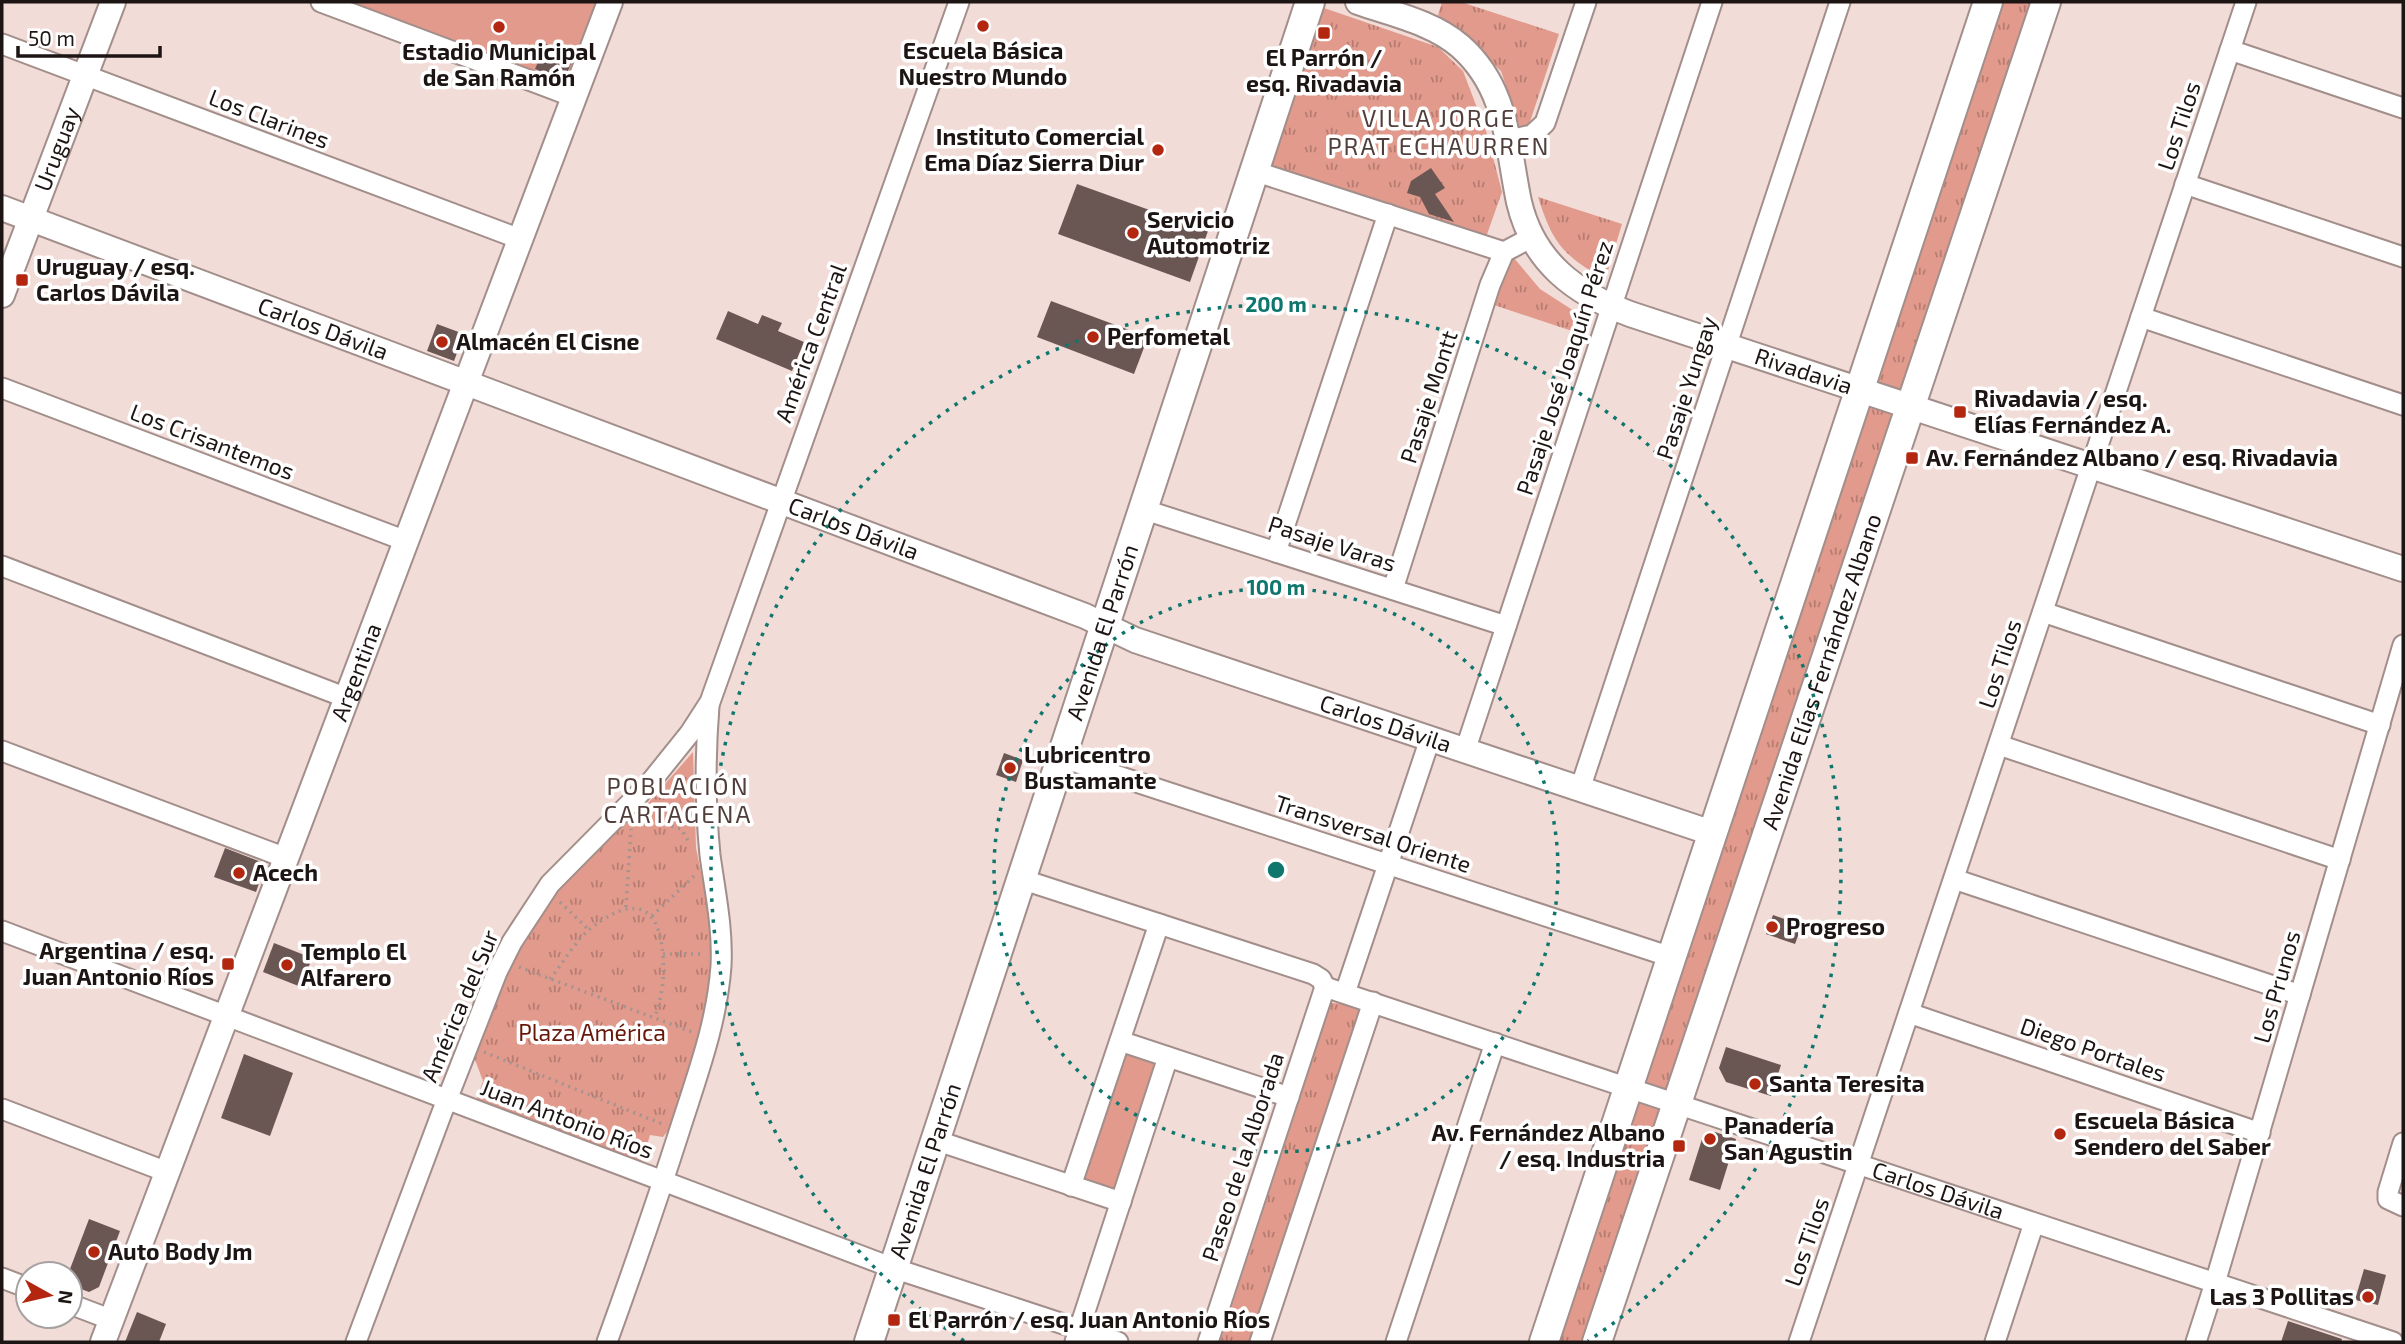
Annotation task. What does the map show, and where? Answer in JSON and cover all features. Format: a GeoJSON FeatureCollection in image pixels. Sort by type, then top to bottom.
{"type":"FeatureCollection","features":[{"type":"Feature","properties":{"kind":"main road","name":"Avenida El Parrón"},"geometry":{"type":"LineString","coordinates":[[869,1342],[1310,2]]}},
{"type":"Feature","properties":{"kind":"main road"},"geometry":{"type":"LineString","coordinates":[[1544,1342],[1989,2]]}},
{"type":"Feature","properties":{"kind":"main road","name":"Avenida Elías Fernández Albano"},"geometry":{"type":"LineString","coordinates":[[1597,1342],[2046,2]]}},
{"type":"Feature","properties":{"kind":"street","name":"Uruguay"},"geometry":{"type":"LineString","coordinates":[[2,295],[113,2]]}},
{"type":"Feature","properties":{"kind":"street"},"geometry":{"type":"LineString","coordinates":[[321,2],[574,97]]}},
{"type":"Feature","properties":{"kind":"street","name":"Argentina"},"geometry":{"type":"LineString","coordinates":[[107,1331],[610,2]]}},
{"type":"Feature","properties":{"kind":"street","name":"América Central"},"geometry":{"type":"LineString","coordinates":[[710,702],[959,2]]}},
{"type":"Feature","properties":{"kind":"street","name":"Rivadavia"},"geometry":{"type":"LineString","coordinates":[[1358,2],[1432,28],[1458,44],[1475,61],[1489,80],[1504,116],[1519,202],[1532,237],[1559,274],[1592,299],[2403,569]]}},
{"type":"Feature","properties":{"kind":"street"},"geometry":{"type":"LineString","coordinates":[[1509,140],[1532,135],[1545,123],[1586,2]]}},
{"type":"Feature","properties":{"kind":"street","name":"Pasaje José Joaquín Pérez"},"geometry":{"type":"LineString","coordinates":[[1465,751],[1712,2]]}},
{"type":"Feature","properties":{"kind":"street","name":"Pasaje Yungay"},"geometry":{"type":"LineString","coordinates":[[1580,789],[1840,2]]}},
{"type":"Feature","properties":{"kind":"street","name":"Los Tilos"},"geometry":{"type":"LineString","coordinates":[[1799,1342],[2246,2]]}},
{"type":"Feature","properties":{"kind":"street","name":"Los Clarines"},"geometry":{"type":"LineString","coordinates":[[2,44],[520,239]]}},
{"type":"Feature","properties":{"kind":"street"},"geometry":{"type":"LineString","coordinates":[[2230,50],[2403,108]]}},
{"type":"Feature","properties":{"kind":"street"},"geometry":{"type":"LineString","coordinates":[[1254,171],[1504,252],[1532,237]]}},
{"type":"Feature","properties":{"kind":"street"},"geometry":{"type":"LineString","coordinates":[[2185,184],[2403,257]]}},
{"type":"Feature","properties":{"kind":"street","name":"Carlos Dávila"},"geometry":{"type":"LineString","coordinates":[[2,208],[1085,616],[1135,640],[1712,833]]}},
{"type":"Feature","properties":{"kind":"street"},"geometry":{"type":"LineString","coordinates":[[1276,552],[1388,215]]}},
{"type":"Feature","properties":{"kind":"street","name":"Pasaje Montt"},"geometry":{"type":"LineString","coordinates":[[1392,589],[1490,285],[1504,252]]}},
{"type":"Feature","properties":{"kind":"street"},"geometry":{"type":"LineString","coordinates":[[2141,317],[2403,405]]}},
{"type":"Feature","properties":{"kind":"street","name":"Los Crisantemos"},"geometry":{"type":"LineString","coordinates":[[2,388],[406,541]]}},
{"type":"Feature","properties":{"kind":"street","name":"Pasaje Varas"},"geometry":{"type":"LineString","coordinates":[[1142,509],[1506,626]]}},
{"type":"Feature","properties":{"kind":"street"},"geometry":{"type":"LineString","coordinates":[[2,566],[347,698]]}},
{"type":"Feature","properties":{"kind":"street"},"geometry":{"type":"LineString","coordinates":[[2043,612],[2380,724]]}},
{"type":"Feature","properties":{"kind":"street","name":"Los Prunos"},"geometry":{"type":"LineString","coordinates":[[2196,1342],[2403,645]]}},
{"type":"Feature","properties":{"kind":"street"},"geometry":{"type":"LineString","coordinates":[[607,1342],[664,1182],[708,1044],[719,992],[721,933],[710,856],[705,775],[710,702]]}},
{"type":"Feature","properties":{"kind":"street","name":"América del Sur"},"geometry":{"type":"LineString","coordinates":[[356,1342],[497,972],[535,905],[567,865],[629,805],[668,762],[710,702]]}},
{"type":"Feature","properties":{"kind":"street"},"geometry":{"type":"LineString","coordinates":[[1345,993],[1430,739]]}},
{"type":"Feature","properties":{"kind":"street"},"geometry":{"type":"LineString","coordinates":[[1999,745],[2340,860]]}},
{"type":"Feature","properties":{"kind":"street"},"geometry":{"type":"LineString","coordinates":[[2,751],[286,858]]}},
{"type":"Feature","properties":{"kind":"street","name":"Transversal Oriente"},"geometry":{"type":"LineString","coordinates":[[1060,757],[1671,957]]}},
{"type":"Feature","properties":{"kind":"street","name":"Carlos Dávila"},"geometry":{"type":"LineString","coordinates":[[1021,879],[1313,974],[1321,979],[1325,987],[2393,1342]]}},
{"type":"Feature","properties":{"kind":"street"},"geometry":{"type":"LineString","coordinates":[[1954,879],[2300,995]]}},
{"type":"Feature","properties":{"kind":"street"},"geometry":{"type":"LineString","coordinates":[[1071,1186],[1159,924]]}},
{"type":"Feature","properties":{"kind":"street","name":"Juan Antonio Ríos"},"geometry":{"type":"LineString","coordinates":[[2,931],[1077,1336],[1118,1342]]}},
{"type":"Feature","properties":{"kind":"street","name":"Paseo de la Alborada"},"geometry":{"type":"LineString","coordinates":[[1208,1342],[1325,987]]}},
{"type":"Feature","properties":{"kind":"street"},"geometry":{"type":"LineString","coordinates":[[1260,1342],[1373,1002]]}},
{"type":"Feature","properties":{"kind":"street","name":"Diego Portales"},"geometry":{"type":"LineString","coordinates":[[1909,1013],[2260,1133]]}},
{"type":"Feature","properties":{"kind":"street"},"geometry":{"type":"LineString","coordinates":[[1120,1041],[1289,1097]]}},
{"type":"Feature","properties":{"kind":"street"},"geometry":{"type":"LineString","coordinates":[[1396,1342],[1495,1043]]}},
{"type":"Feature","properties":{"kind":"street"},"geometry":{"type":"LineString","coordinates":[[1077,1336],[1168,1057]]}},
{"type":"Feature","properties":{"kind":"street"},"geometry":{"type":"LineString","coordinates":[[2,1110],[167,1172]]}},
{"type":"Feature","properties":{"kind":"street"},"geometry":{"type":"LineString","coordinates":[[935,1140],[1121,1202]]}},
{"type":"Feature","properties":{"kind":"street"},"geometry":{"type":"LineString","coordinates":[[2396,1202],[2388,1192],[2403,1143]]}},
{"type":"Feature","properties":{"kind":"street"},"geometry":{"type":"LineString","coordinates":[[1995,1342],[2034,1223]]}},
{"type":"Feature","properties":{"kind":"street"},"geometry":{"type":"LineString","coordinates":[[84,1314],[107,1331]]}},
{"type":"Feature","properties":{"kind":"path"},"geometry":{"type":"LineString","coordinates":[[620,833],[638,823],[662,823],[681,829],[694,850]]}},
{"type":"Feature","properties":{"kind":"path"},"geometry":{"type":"LineString","coordinates":[[626,907],[631,827]]}},
{"type":"Feature","properties":{"kind":"path"},"geometry":{"type":"LineString","coordinates":[[652,916],[698,872],[700,884]]}},
{"type":"Feature","properties":{"kind":"path"},"geometry":{"type":"LineString","coordinates":[[556,898],[589,930]]}},
{"type":"Feature","properties":{"kind":"path"},"geometry":{"type":"LineString","coordinates":[[550,979],[589,930],[626,907],[641,909],[652,916],[659,932],[663,954],[663,984],[655,1018]]}},
{"type":"Feature","properties":{"kind":"path"},"geometry":{"type":"LineString","coordinates":[[663,954],[709,954]]}},
{"type":"Feature","properties":{"kind":"path"},"geometry":{"type":"LineString","coordinates":[[514,965],[697,1034]]}},
{"type":"Feature","properties":{"kind":"path"},"geometry":{"type":"LineString","coordinates":[[482,1052],[666,1126],[678,1136]]}},
{"type":"Feature","properties":{"kind":"green space","name":"Estadio Municipal de San Ramón"},"geometry":{"type":"Polygon","coordinates":[[[340,2],[600,2],[570,78],[557,84],[340,2]]]}},
{"type":"Feature","properties":{"kind":"green space"},"geometry":{"type":"Polygon","coordinates":[[[1442,2],[1461,2],[1559,34],[1524,140],[1501,71],[1438,15],[1442,2]]]}},
{"type":"Feature","properties":{"kind":"green space"},"geometry":{"type":"Polygon","coordinates":[[[2002,2],[2037,2],[1588,1342],[1556,1342],[2002,2]]]}},
{"type":"Feature","properties":{"kind":"green space"},"geometry":{"type":"Polygon","coordinates":[[[1324,8],[1438,47],[1463,71],[1487,134],[1502,192],[1485,240],[1266,169],[1324,8]]]}},
{"type":"Feature","properties":{"kind":"green space"},"geometry":{"type":"Polygon","coordinates":[[[1538,197],[1622,224],[1605,280],[1578,263],[1561,246],[1554,237],[1538,197]]]}},
{"type":"Feature","properties":{"kind":"green space"},"geometry":{"type":"Polygon","coordinates":[[[1508,251],[1540,289],[1588,320],[1584,335],[1491,304],[1508,251]]]}},
{"type":"Feature","properties":{"kind":"green space","name":"Plaza América"},"geometry":{"type":"Polygon","coordinates":[[[693,752],[696,848],[714,934],[707,1013],[675,1122],[663,1137],[650,1135],[642,1162],[476,1101],[483,1081],[474,1057],[505,966],[560,886],[602,842],[649,802],[693,752]]]}},
{"type":"Feature","properties":{"kind":"green space"},"geometry":{"type":"Polygon","coordinates":[[[1331,1003],[1361,1005],[1251,1342],[1220,1342],[1331,1003]]]}},
{"type":"Feature","properties":{"kind":"green space"},"geometry":{"type":"Polygon","coordinates":[[[1124,1051],[1162,1063],[1119,1192],[1081,1180],[1124,1051]]]}},
{"type":"Feature","properties":{"kind":"building"},"geometry":{"type":"Polygon","coordinates":[[[546,44],[575,54],[564,80],[535,69],[546,44]]]}},
{"type":"Feature","properties":{"kind":"building"},"geometry":{"type":"Polygon","coordinates":[[[1431,168],[1445,188],[1435,194],[1454,222],[1429,214],[1420,197],[1407,193],[1411,181],[1431,168]]]}},
{"type":"Feature","properties":{"kind":"building","name":"Servicio Automotriz"},"geometry":{"type":"Polygon","coordinates":[[[1077,184],[1208,231],[1190,282],[1058,234],[1077,184]]]}},
{"type":"Feature","properties":{"kind":"building","name":"Perfometal"},"geometry":{"type":"Polygon","coordinates":[[[1051,301],[1148,337],[1134,374],[1037,337],[1051,301]]]}},
{"type":"Feature","properties":{"kind":"building"},"geometry":{"type":"Polygon","coordinates":[[[728,311],[758,324],[762,315],[782,323],[778,331],[804,342],[792,371],[716,339],[728,311]]]}},
{"type":"Feature","properties":{"kind":"building"},"geometry":{"type":"Polygon","coordinates":[[[437,324],[464,334],[454,361],[427,351],[437,324]]]}},
{"type":"Feature","properties":{"kind":"building","name":"Lubricentro Bustamante"},"geometry":{"type":"Polygon","coordinates":[[[1004,753],[1023,760],[1016,782],[996,775],[1004,753]]]}},
{"type":"Feature","properties":{"kind":"building","name":"Acech"},"geometry":{"type":"Polygon","coordinates":[[[225,848],[261,862],[264,869],[256,892],[214,877],[225,848]]]}},
{"type":"Feature","properties":{"kind":"building"},"geometry":{"type":"Polygon","coordinates":[[[1773,915],[1802,925],[1795,944],[1766,934],[1773,915]]]}},
{"type":"Feature","properties":{"kind":"building","name":"Templo El Alfarero"},"geometry":{"type":"Polygon","coordinates":[[[274,943],[312,958],[301,987],[263,972],[274,943]]]}},
{"type":"Feature","properties":{"kind":"building"},"geometry":{"type":"Polygon","coordinates":[[[1726,1047],[1781,1065],[1771,1096],[1726,1082],[1719,1068],[1726,1047]]]}},
{"type":"Feature","properties":{"kind":"building"},"geometry":{"type":"Polygon","coordinates":[[[244,1054],[293,1073],[270,1136],[221,1118],[244,1054]]]}},
{"type":"Feature","properties":{"kind":"building"},"geometry":{"type":"Polygon","coordinates":[[[1715,1132],[1736,1139],[1720,1190],[1689,1180],[1703,1136],[1715,1132]]]}},
{"type":"Feature","properties":{"kind":"building","name":"Auto Body Jm"},"geometry":{"type":"Polygon","coordinates":[[[89,1219],[120,1231],[99,1287],[89,1292],[84,1290],[84,1260],[73,1260],[89,1219]]]}},
{"type":"Feature","properties":{"kind":"building"},"geometry":{"type":"Polygon","coordinates":[[[2364,1269],[2386,1275],[2378,1305],[2355,1300],[2364,1269]]]}},
{"type":"Feature","properties":{"kind":"building"},"geometry":{"type":"Polygon","coordinates":[[[137,1312],[166,1324],[159,1342],[125,1342],[137,1312]]]}},
{"type":"Feature","properties":{"kind":"building"},"geometry":{"type":"Polygon","coordinates":[[[2288,1321],[2342,1339],[2341,1342],[2281,1342],[2288,1321]]]}},
{"type":"Feature","properties":{"kind":"place","name":"Escuela Básica Nuestro Mundo"},"geometry":{"type":"Point","coordinates":[983,26]}},
{"type":"Feature","properties":{"kind":"place","name":"Estadio Municipal de San Ramón"},"geometry":{"type":"Point","coordinates":[499,27]}},
{"type":"Feature","properties":{"kind":"place","name":"El Parrón / esq. Rivadavia"},"geometry":{"type":"Point","coordinates":[1324,33]}},
{"type":"Feature","properties":{"kind":"place","name":"Instituto Comercial Ema Díaz Sierra Diur"},"geometry":{"type":"Point","coordinates":[1158,150]}},
{"type":"Feature","properties":{"kind":"place","name":"Servicio Automotriz"},"geometry":{"type":"Point","coordinates":[1133,233]}},
{"type":"Feature","properties":{"kind":"place","name":"Uruguay / esq. Carlos Dávila"},"geometry":{"type":"Point","coordinates":[22,280]}},
{"type":"Feature","properties":{"kind":"place","name":"Perfometal"},"geometry":{"type":"Point","coordinates":[1093,337]}},
{"type":"Feature","properties":{"kind":"place","name":"Almacén El Cisne"},"geometry":{"type":"Point","coordinates":[442,342]}},
{"type":"Feature","properties":{"kind":"place","name":"Rivadavia / esq. Elías Fernández A."},"geometry":{"type":"Point","coordinates":[1960,412]}},
{"type":"Feature","properties":{"kind":"place","name":"Av. Fernández Albano / esq. Rivadavia"},"geometry":{"type":"Point","coordinates":[1912,458]}},
{"type":"Feature","properties":{"kind":"place","name":"Lubricentro Bustamante"},"geometry":{"type":"Point","coordinates":[1010,768]}},
{"type":"Feature","properties":{"kind":"place","name":"Acech"},"geometry":{"type":"Point","coordinates":[239,873]}},
{"type":"Feature","properties":{"kind":"place","name":"Progreso"},"geometry":{"type":"Point","coordinates":[1772,927]}},
{"type":"Feature","properties":{"kind":"place","name":"Argentina / esq. Juan Antonio Ríos"},"geometry":{"type":"Point","coordinates":[228,964]}},
{"type":"Feature","properties":{"kind":"place","name":"Templo El Alfarero"},"geometry":{"type":"Point","coordinates":[287,965]}},
{"type":"Feature","properties":{"kind":"place","name":"Santa Teresita"},"geometry":{"type":"Point","coordinates":[1755,1084]}},
{"type":"Feature","properties":{"kind":"place","name":"Escuela Básica Sendero del Saber"},"geometry":{"type":"Point","coordinates":[2060,1134]}},
{"type":"Feature","properties":{"kind":"place","name":"Panadería San Agustin"},"geometry":{"type":"Point","coordinates":[1710,1139]}},
{"type":"Feature","properties":{"kind":"place","name":"Av. Fernández Albano / esq. Industria"},"geometry":{"type":"Point","coordinates":[1679,1146]}},
{"type":"Feature","properties":{"kind":"place","name":"Auto Body Jm"},"geometry":{"type":"Point","coordinates":[94,1252]}},
{"type":"Feature","properties":{"kind":"place","name":"Las 3 Pollitas"},"geometry":{"type":"Point","coordinates":[2368,1297]}},
{"type":"Feature","properties":{"kind":"place","name":"El Parrón / esq. Juan Antonio Ríos"},"geometry":{"type":"Point","coordinates":[894,1320]}},
{"type":"Feature","properties":{"kind":"district","name":"VILLA JORGE PRAT ECHAURREN"},"geometry":{"type":"Point","coordinates":[1439,133]}},
{"type":"Feature","properties":{"kind":"district","name":"POBLACIÓN CARTAGENA"},"geometry":{"type":"Point","coordinates":[678,801]}}]}
